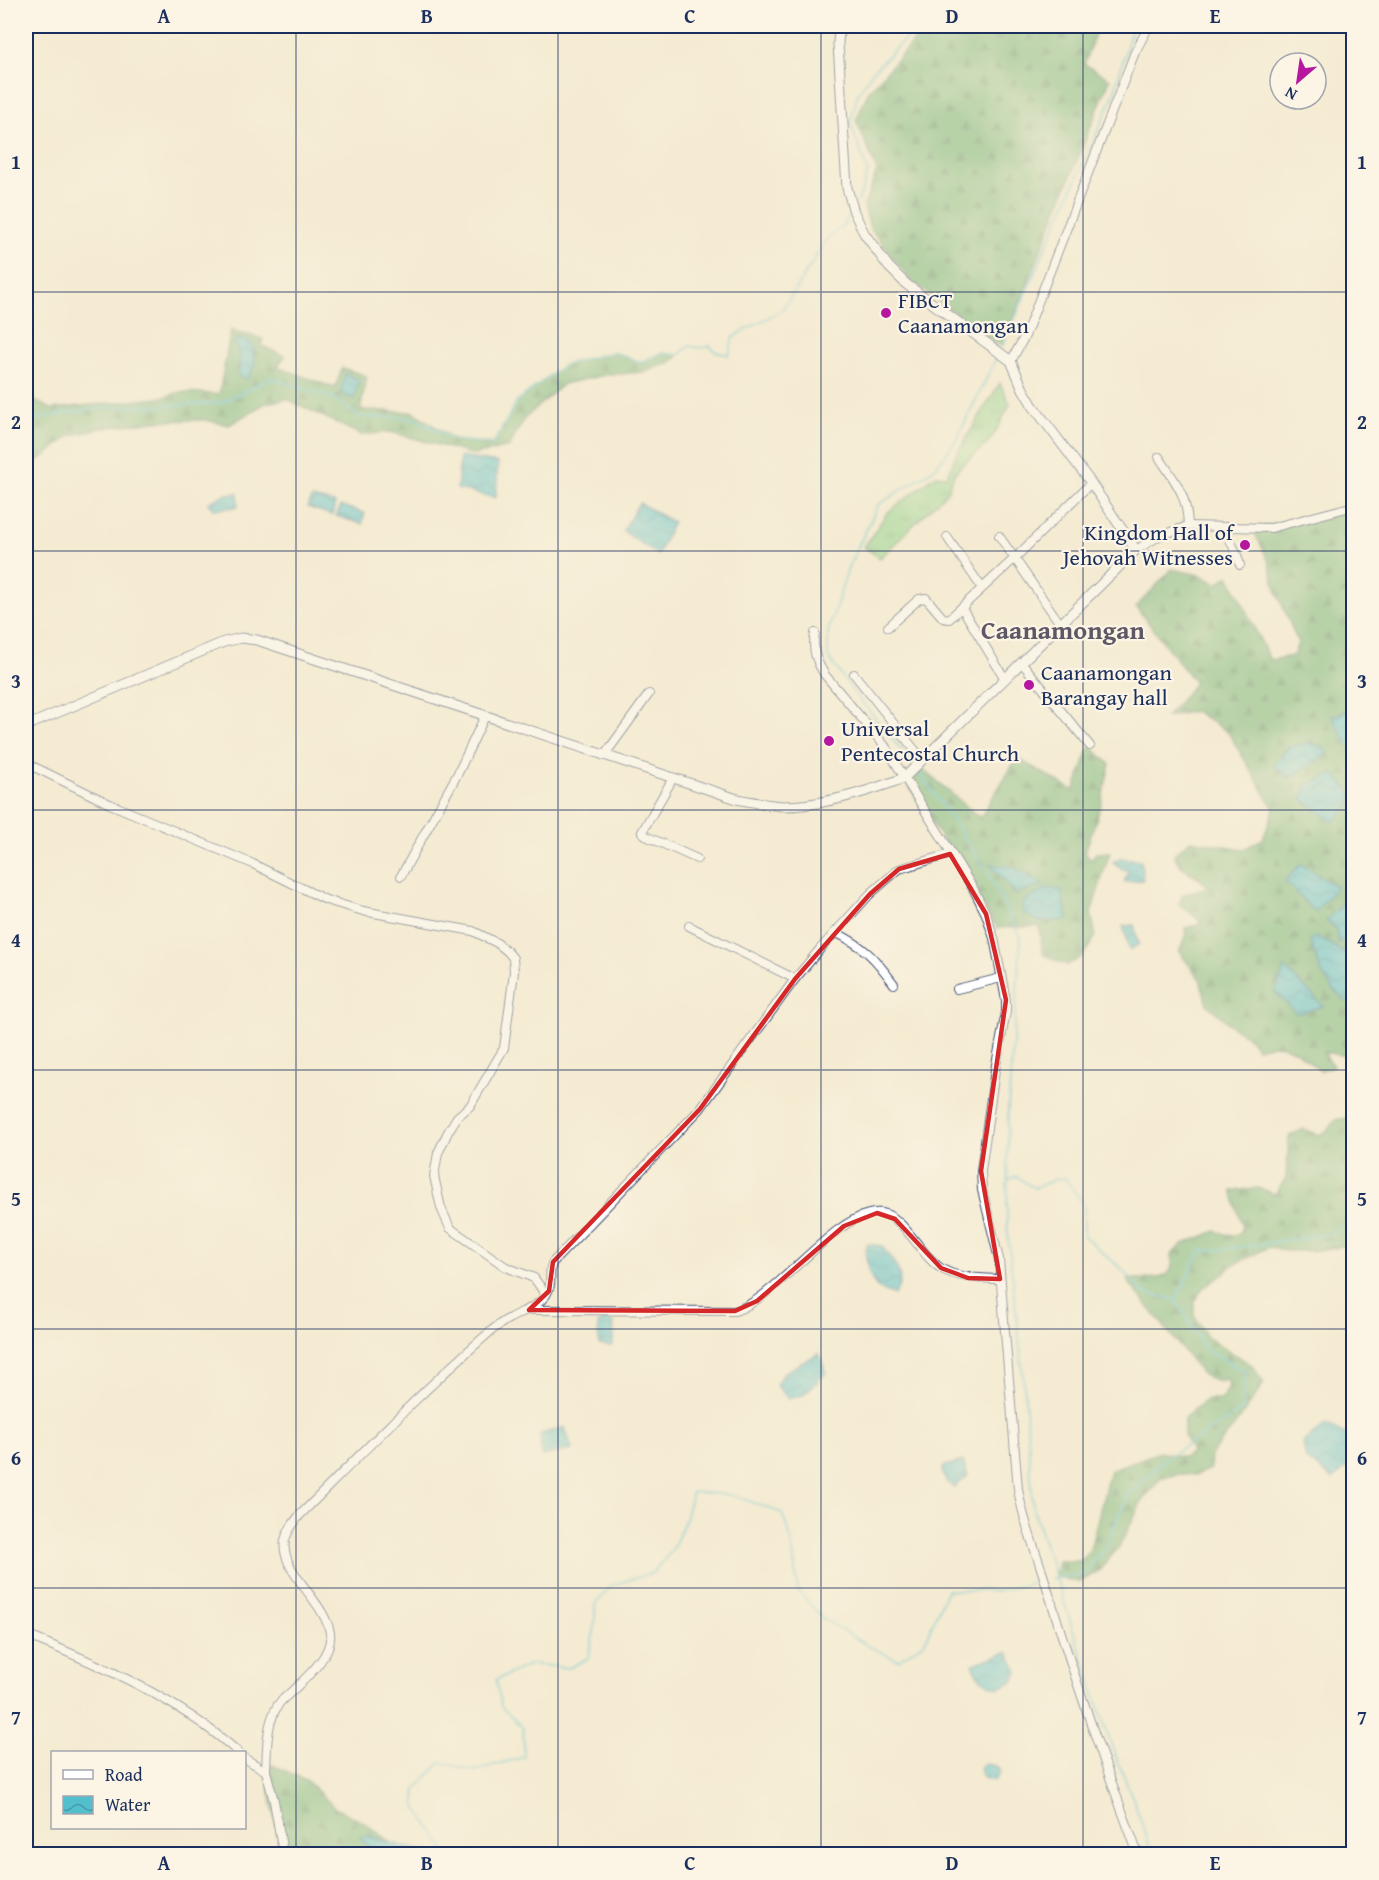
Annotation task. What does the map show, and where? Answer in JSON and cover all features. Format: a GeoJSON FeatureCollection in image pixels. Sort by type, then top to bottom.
{"type":"FeatureCollection","features":[{"type":"Feature","properties":{"kind":"street"},"geometry":{"type":"LineString","coordinates":[[839,26],[838,44],[847,188],[854,212],[864,233],[888,266],[906,284],[1011,361],[1033,406],[1091,483],[1136,550]]}},
{"type":"Feature","properties":{"kind":"street"},"geometry":{"type":"LineString","coordinates":[[1011,361],[1024,336],[1135,52],[1149,26]]}},
{"type":"Feature","properties":{"kind":"street"},"geometry":{"type":"LineString","coordinates":[[1159,457],[1184,496],[1188,526]]}},
{"type":"Feature","properties":{"kind":"street"},"geometry":{"type":"LineString","coordinates":[[888,627],[923,598],[926,598],[946,620],[1015,558],[1091,483]]}},
{"type":"Feature","properties":{"kind":"street"},"geometry":{"type":"LineString","coordinates":[[26,726],[224,642],[241,638],[257,640],[737,799],[783,806],[816,802],[862,792],[904,778],[1136,550],[1159,536],[1188,526],[1271,528],[1353,506]]}},
{"type":"Feature","properties":{"kind":"street"},"geometry":{"type":"LineString","coordinates":[[1224,527],[1240,565]]}},
{"type":"Feature","properties":{"kind":"street"},"geometry":{"type":"LineString","coordinates":[[999,536],[1061,625]]}},
{"type":"Feature","properties":{"kind":"street"},"geometry":{"type":"LineString","coordinates":[[947,537],[982,588]]}},
{"type":"Feature","properties":{"kind":"street"},"geometry":{"type":"LineString","coordinates":[[962,608],[1005,679]]}},
{"type":"Feature","properties":{"kind":"street"},"geometry":{"type":"LineString","coordinates":[[815,633],[812,646],[817,662],[825,675],[877,736],[904,778],[973,888],[986,914],[994,938],[1006,1012],[981,1171],[982,1190],[995,1240],[1000,1279],[1021,1507],[1074,1677],[1138,1854]]}},
{"type":"Feature","properties":{"kind":"street"},"geometry":{"type":"LineString","coordinates":[[1022,663],[1090,746]]}},
{"type":"Feature","properties":{"kind":"street"},"geometry":{"type":"LineString","coordinates":[[854,674],[922,759]]}},
{"type":"Feature","properties":{"kind":"street"},"geometry":{"type":"LineString","coordinates":[[604,756],[650,694]]}},
{"type":"Feature","properties":{"kind":"street"},"geometry":{"type":"LineString","coordinates":[[401,876],[458,773],[485,716]]}},
{"type":"Feature","properties":{"kind":"street"},"geometry":{"type":"LineString","coordinates":[[26,763],[110,804],[253,864],[331,902],[363,911],[473,931],[497,943],[507,951],[515,964],[504,1048],[470,1106],[457,1117],[448,1132],[438,1153],[434,1176],[441,1208],[450,1228],[506,1267],[532,1276],[546,1295]]}},
{"type":"Feature","properties":{"kind":"street"},"geometry":{"type":"LineString","coordinates":[[673,778],[642,832],[648,837],[697,859]]}},
{"type":"Feature","properties":{"kind":"street"},"geometry":{"type":"LineString","coordinates":[[281,1854],[282,1847],[267,1771],[271,1721],[279,1703],[319,1663],[329,1645],[330,1633],[321,1613],[290,1565],[285,1553],[285,1539],[299,1516],[437,1378],[495,1327],[529,1310],[546,1295],[550,1287],[550,1269],[553,1262],[700,1109],[795,979],[835,932],[889,876],[913,864],[950,854]]}},
{"type":"Feature","properties":{"kind":"street"},"geometry":{"type":"LineString","coordinates":[[689,926],[795,979]]}},
{"type":"Feature","properties":{"kind":"street"},"geometry":{"type":"LineString","coordinates":[[835,932],[849,939],[876,959],[894,984]]}},
{"type":"Feature","properties":{"kind":"street"},"geometry":{"type":"LineString","coordinates":[[957,989],[1001,978]]}},
{"type":"Feature","properties":{"kind":"street"},"geometry":{"type":"LineString","coordinates":[[529,1310],[735,1311],[757,1301],[844,1226],[862,1216],[877,1213],[895,1219],[931,1261],[941,1268],[968,1278],[1000,1279]]}},
{"type":"Feature","properties":{"kind":"street"},"geometry":{"type":"LineString","coordinates":[[26,1635],[89,1660],[143,1687],[206,1725],[237,1751]]}},
{"type":"Feature","properties":{"kind":"street"},"geometry":{"type":"LineString","coordinates":[[246,1759],[267,1771]]}},
{"type":"Feature","properties":{"kind":"highlighted area"},"geometry":{"type":"Polygon","coordinates":[[[950,854],[986,914],[1006,1000],[981,1171],[1000,1279],[968,1278],[941,1268],[895,1219],[877,1213],[844,1226],[757,1301],[735,1311],[529,1310],[549,1291],[553,1262],[700,1109],[795,979],[870,894],[899,869],[950,854]]]}},
{"type":"Feature","properties":{"kind":"green space"},"geometry":{"type":"Polygon","coordinates":[[[927,26],[1098,26],[1084,64],[1110,79],[1002,347],[911,281],[870,228],[864,206],[877,171],[856,120],[868,92],[927,26]]]}},
{"type":"Feature","properties":{"kind":"green space"},"geometry":{"type":"Polygon","coordinates":[[[231,330],[263,339],[262,346],[285,356],[277,367],[335,388],[342,368],[367,376],[360,410],[414,412],[455,440],[493,444],[517,401],[565,364],[613,352],[641,362],[662,353],[679,355],[669,363],[645,372],[606,375],[563,384],[525,418],[509,447],[474,455],[391,432],[361,435],[287,399],[266,403],[229,425],[205,420],[154,421],[98,429],[70,436],[38,461],[26,466],[26,396],[51,409],[159,398],[181,392],[219,394],[231,330]]]}},
{"type":"Feature","properties":{"kind":"green space"},"geometry":{"type":"Polygon","coordinates":[[[1000,383],[1010,404],[992,437],[954,475],[949,490],[880,558],[864,547],[887,513],[936,475],[947,476],[957,453],[1000,383]]]}},
{"type":"Feature","properties":{"kind":"green space"},"geometry":{"type":"Polygon","coordinates":[[[1353,506],[1354,1057],[1323,1052],[1333,1066],[1320,1071],[1292,1049],[1277,1045],[1257,1048],[1246,1035],[1235,1029],[1207,1004],[1200,979],[1179,952],[1186,936],[1185,928],[1201,924],[1179,904],[1183,894],[1208,887],[1184,868],[1176,860],[1174,854],[1191,840],[1244,849],[1263,839],[1274,809],[1228,732],[1195,711],[1166,717],[1195,683],[1136,607],[1172,569],[1200,575],[1217,584],[1229,575],[1270,660],[1293,656],[1298,643],[1276,590],[1269,562],[1253,529],[1353,506]]]}},
{"type":"Feature","properties":{"kind":"green space"},"geometry":{"type":"Polygon","coordinates":[[[1090,746],[1110,764],[1100,808],[1085,852],[1091,860],[1096,853],[1110,852],[1091,913],[1096,936],[1082,957],[1067,965],[1043,955],[1039,926],[997,928],[904,778],[917,764],[980,818],[1017,758],[1074,791],[1090,746]]]}},
{"type":"Feature","properties":{"kind":"green space"},"geometry":{"type":"Polygon","coordinates":[[[1353,1117],[1353,1242],[1335,1248],[1311,1251],[1287,1251],[1269,1247],[1231,1266],[1224,1274],[1202,1289],[1194,1304],[1194,1315],[1207,1337],[1252,1365],[1264,1383],[1238,1421],[1211,1454],[1210,1469],[1196,1475],[1180,1474],[1161,1478],[1142,1501],[1119,1547],[1099,1571],[1080,1582],[1055,1577],[1058,1561],[1081,1561],[1090,1550],[1110,1470],[1159,1452],[1185,1457],[1192,1451],[1184,1436],[1184,1418],[1207,1399],[1222,1399],[1229,1386],[1227,1379],[1217,1381],[1203,1375],[1127,1280],[1158,1278],[1168,1274],[1172,1266],[1172,1254],[1183,1244],[1216,1231],[1233,1236],[1241,1232],[1243,1224],[1232,1191],[1259,1188],[1275,1194],[1286,1178],[1289,1136],[1304,1129],[1318,1135],[1327,1131],[1335,1120],[1353,1117]]]}},
{"type":"Feature","properties":{"kind":"green space"},"geometry":{"type":"Polygon","coordinates":[[[272,1765],[306,1780],[335,1808],[363,1822],[390,1842],[366,1836],[369,1848],[379,1854],[281,1854],[266,1771],[272,1765]]]}},
{"type":"Feature","properties":{"kind":"water"},"geometry":{"type":"Polygon","coordinates":[[[243,339],[252,344],[255,365],[247,379],[238,376],[240,356],[234,342],[243,339]]]}},
{"type":"Feature","properties":{"kind":"water"},"geometry":{"type":"Polygon","coordinates":[[[345,374],[359,380],[354,399],[341,394],[345,374]]]}},
{"type":"Feature","properties":{"kind":"water"},"geometry":{"type":"Polygon","coordinates":[[[460,457],[498,463],[496,498],[457,489],[460,457]]]}},
{"type":"Feature","properties":{"kind":"water"},"geometry":{"type":"Polygon","coordinates":[[[238,493],[238,507],[213,509],[208,503],[225,494],[238,493]]]}},
{"type":"Feature","properties":{"kind":"water"},"geometry":{"type":"Polygon","coordinates":[[[312,498],[335,503],[332,515],[307,507],[312,498]]]}},
{"type":"Feature","properties":{"kind":"water"},"geometry":{"type":"Polygon","coordinates":[[[639,503],[673,522],[658,555],[623,531],[639,503]]]}},
{"type":"Feature","properties":{"kind":"water"},"geometry":{"type":"Polygon","coordinates":[[[341,506],[365,513],[362,524],[336,516],[341,506]]]}},
{"type":"Feature","properties":{"kind":"water"},"geometry":{"type":"Polygon","coordinates":[[[1351,710],[1354,747],[1350,748],[1332,716],[1351,710]]]}},
{"type":"Feature","properties":{"kind":"water"},"geometry":{"type":"Polygon","coordinates":[[[1309,743],[1323,747],[1327,755],[1288,778],[1274,765],[1289,747],[1309,743]]]}},
{"type":"Feature","properties":{"kind":"water"},"geometry":{"type":"Polygon","coordinates":[[[1333,774],[1348,789],[1353,801],[1333,822],[1302,799],[1308,784],[1333,774]]]}},
{"type":"Feature","properties":{"kind":"water"},"geometry":{"type":"Polygon","coordinates":[[[1119,858],[1141,860],[1143,880],[1124,882],[1129,870],[1123,870],[1113,862],[1119,858]]]}},
{"type":"Feature","properties":{"kind":"water"},"geometry":{"type":"Polygon","coordinates":[[[990,864],[1015,868],[1044,885],[1016,894],[990,864]]]}},
{"type":"Feature","properties":{"kind":"water"},"geometry":{"type":"Polygon","coordinates":[[[1301,864],[1337,887],[1315,912],[1285,881],[1301,864]]]}},
{"type":"Feature","properties":{"kind":"water"},"geometry":{"type":"Polygon","coordinates":[[[1047,888],[1061,890],[1068,920],[1038,922],[1022,911],[1023,903],[1047,888]]]}},
{"type":"Feature","properties":{"kind":"water"},"geometry":{"type":"Polygon","coordinates":[[[1348,899],[1353,907],[1353,935],[1339,943],[1336,929],[1326,920],[1348,899]]]}},
{"type":"Feature","properties":{"kind":"water"},"geometry":{"type":"Polygon","coordinates":[[[1134,925],[1139,944],[1129,950],[1123,926],[1134,925]]]}},
{"type":"Feature","properties":{"kind":"water"},"geometry":{"type":"Polygon","coordinates":[[[1316,936],[1353,958],[1353,1000],[1344,1000],[1322,973],[1310,940],[1316,936]]]}},
{"type":"Feature","properties":{"kind":"water"},"geometry":{"type":"Polygon","coordinates":[[[1285,968],[1323,1006],[1297,1014],[1275,992],[1285,968]]]}},
{"type":"Feature","properties":{"kind":"water"},"geometry":{"type":"Polygon","coordinates":[[[868,1244],[882,1246],[898,1269],[900,1281],[894,1295],[880,1289],[872,1279],[867,1266],[865,1250],[868,1244]]]}},
{"type":"Feature","properties":{"kind":"water"},"geometry":{"type":"Polygon","coordinates":[[[606,1318],[614,1323],[613,1346],[599,1345],[598,1324],[606,1318]]]}},
{"type":"Feature","properties":{"kind":"water"},"geometry":{"type":"Polygon","coordinates":[[[819,1353],[826,1373],[803,1395],[788,1399],[776,1385],[783,1373],[819,1353]]]}},
{"type":"Feature","properties":{"kind":"water"},"geometry":{"type":"Polygon","coordinates":[[[1326,1424],[1353,1438],[1353,1462],[1333,1479],[1306,1459],[1303,1442],[1326,1424]]]}},
{"type":"Feature","properties":{"kind":"water"},"geometry":{"type":"Polygon","coordinates":[[[565,1427],[572,1450],[541,1456],[540,1434],[565,1427]]]}},
{"type":"Feature","properties":{"kind":"water"},"geometry":{"type":"Polygon","coordinates":[[[963,1461],[968,1476],[954,1487],[946,1482],[942,1471],[945,1466],[963,1461]]]}},
{"type":"Feature","properties":{"kind":"water"},"geometry":{"type":"Polygon","coordinates":[[[1008,1652],[1018,1672],[1012,1682],[999,1688],[982,1680],[973,1664],[1008,1652]]]}},
{"type":"Feature","properties":{"kind":"water"},"geometry":{"type":"Polygon","coordinates":[[[985,1764],[996,1766],[1000,1771],[993,1781],[983,1778],[980,1772],[981,1766],[985,1764]]]}},
{"type":"Feature","properties":{"kind":"water"},"geometry":{"type":"Polygon","coordinates":[[[366,1836],[422,1851],[418,1854],[385,1855],[373,1850],[360,1837],[366,1836]]]}},
{"type":"Feature","properties":{"kind":"waterway"},"geometry":{"type":"LineString","coordinates":[[858,202],[868,172],[850,122],[858,93],[873,71],[918,26]]}},
{"type":"Feature","properties":{"kind":"waterway"},"geometry":{"type":"LineString","coordinates":[[1002,347],[1114,94],[1132,28],[1135,26]]}},
{"type":"Feature","properties":{"kind":"waterway"},"geometry":{"type":"LineString","coordinates":[[26,421],[88,409],[221,403],[271,378],[334,398],[359,417],[413,418],[455,440],[493,444],[517,401],[565,364],[613,352],[641,362],[662,353],[679,355],[689,346],[702,348],[710,346],[716,352],[729,355],[733,337],[783,309],[827,239],[843,226],[848,217]]}},
{"type":"Feature","properties":{"kind":"waterway"},"geometry":{"type":"LineString","coordinates":[[910,760],[828,657],[828,632],[848,568],[878,505],[935,468],[955,442],[996,359]]}},
{"type":"Feature","properties":{"kind":"waterway"},"geometry":{"type":"LineString","coordinates":[[918,771],[991,878],[1021,938],[1008,1109],[1007,1226],[1025,1394],[1033,1509],[1113,1750],[1152,1854]]}},
{"type":"Feature","properties":{"kind":"waterway"},"geometry":{"type":"LineString","coordinates":[[1008,1180],[1016,1176],[1034,1188],[1056,1179],[1065,1178],[1084,1205],[1084,1236],[1125,1272],[1142,1292],[1176,1300]]}},
{"type":"Feature","properties":{"kind":"waterway"},"geometry":{"type":"LineString","coordinates":[[1051,1579],[1084,1574],[1105,1548],[1127,1496],[1166,1458],[1242,1410],[1246,1372],[1207,1351],[1176,1300],[1200,1251],[1331,1234],[1354,1215]]}},
{"type":"Feature","properties":{"kind":"waterway"},"geometry":{"type":"LineString","coordinates":[[448,1854],[416,1807],[416,1789],[441,1762],[473,1771],[524,1757],[523,1728],[501,1707],[496,1680],[531,1664],[569,1668],[588,1658],[594,1632],[596,1603],[612,1585],[652,1573],[672,1551],[685,1520],[692,1492],[732,1495],[782,1513],[791,1539],[798,1591],[822,1618],[868,1646],[898,1660],[924,1643],[947,1590],[998,1591],[1041,1581]]}},
{"type":"Feature","properties":{"kind":"place","name":"FIBCT Caanamongan"},"geometry":{"type":"Point","coordinates":[886,313]}},
{"type":"Feature","properties":{"kind":"place","name":"Kingdom Hall of Jehovah Witnesses"},"geometry":{"type":"Point","coordinates":[1245,545]}},
{"type":"Feature","properties":{"kind":"place","name":"Caanamongan Barangay hall"},"geometry":{"type":"Point","coordinates":[1029,685]}},
{"type":"Feature","properties":{"kind":"place","name":"Universal Pentecostal Church"},"geometry":{"type":"Point","coordinates":[829,741]}},
{"type":"Feature","properties":{"kind":"district","name":"Caanamongan"},"geometry":{"type":"Point","coordinates":[1063,629]}}]}
